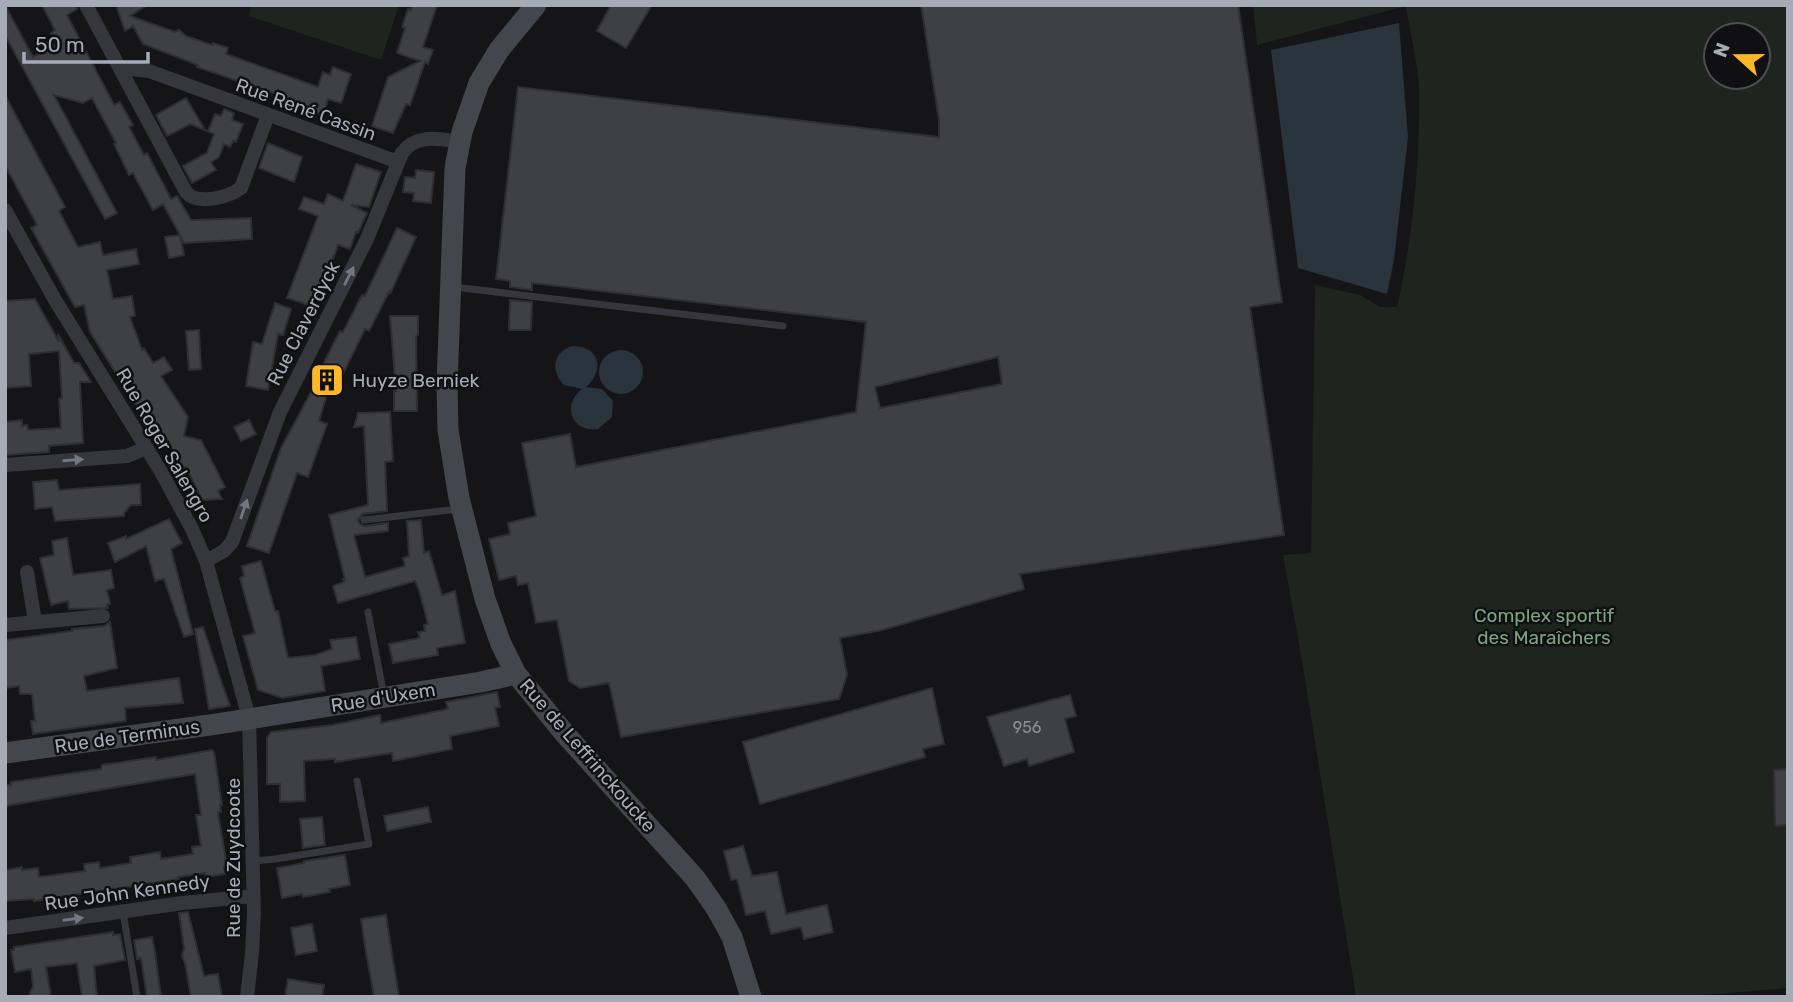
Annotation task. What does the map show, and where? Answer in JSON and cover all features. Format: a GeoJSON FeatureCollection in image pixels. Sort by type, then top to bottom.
{"type":"FeatureCollection","features":[{"type":"Feature","properties":{"kind":"main road","name":"Rue de Leffrinckoucke"},"geometry":{"type":"LineString","coordinates":[[532,9],[499,50],[484,74],[468,113],[460,142],[452,194],[447,417],[453,470],[485,599],[501,644],[516,674],[565,734],[695,878],[732,937],[751,997]]}},
{"type":"Feature","properties":{"kind":"main road","name":"Rue d'Uxem"},"geometry":{"type":"LineString","coordinates":[[249,718],[516,674]]}},
{"type":"Feature","properties":{"kind":"main road","name":"Rue de Terminus"},"geometry":{"type":"LineString","coordinates":[[5,753],[249,718]]}},
{"type":"Feature","properties":{"kind":"street"},"geometry":{"type":"LineString","coordinates":[[86,5],[186,192],[196,200],[229,194],[241,188],[268,115]]}},
{"type":"Feature","properties":{"kind":"street","name":"Rue René Cassin"},"geometry":{"type":"LineString","coordinates":[[123,73],[132,69],[144,70],[398,162]]}},
{"type":"Feature","properties":{"kind":"street","name":"Rue Claverdyck"},"geometry":{"type":"LineString","coordinates":[[206,561],[224,551],[232,542],[277,418],[367,239],[398,162],[408,145],[418,139],[460,142]]}},
{"type":"Feature","properties":{"kind":"street","name":"Rue Roger Salengro"},"geometry":{"type":"LineString","coordinates":[[5,210],[9,227],[146,447],[192,528],[206,561],[249,718]]}},
{"type":"Feature","properties":{"kind":"street"},"geometry":{"type":"LineString","coordinates":[[5,465],[120,457],[146,447]]}},
{"type":"Feature","properties":{"kind":"street"},"geometry":{"type":"LineString","coordinates":[[27,572],[36,622]]}},
{"type":"Feature","properties":{"kind":"street"},"geometry":{"type":"LineString","coordinates":[[5,625],[103,616]]}},
{"type":"Feature","properties":{"kind":"street","name":"Rue de Zuydcoote"},"geometry":{"type":"LineString","coordinates":[[247,997],[252,953],[253,896],[249,718]]}},
{"type":"Feature","properties":{"kind":"street","name":"Rue John Kennedy"},"geometry":{"type":"LineString","coordinates":[[5,928],[253,896]]}},
{"type":"Feature","properties":{"kind":"lane"},"geometry":{"type":"LineString","coordinates":[[450,287],[783,326]]}},
{"type":"Feature","properties":{"kind":"lane"},"geometry":{"type":"LineString","coordinates":[[364,520],[462,509]]}},
{"type":"Feature","properties":{"kind":"lane"},"geometry":{"type":"LineString","coordinates":[[368,612],[384,697]]}},
{"type":"Feature","properties":{"kind":"lane"},"geometry":{"type":"LineString","coordinates":[[253,861],[369,844],[356,781]]}},
{"type":"Feature","properties":{"kind":"lane"},"geometry":{"type":"LineString","coordinates":[[123,912],[136,997]]}},
{"type":"Feature","properties":{"kind":"green space"},"geometry":{"type":"Polygon","coordinates":[[[251,5],[399,5],[381,60],[249,16],[251,5]]]}},
{"type":"Feature","properties":{"kind":"green space","name":"Complex sportif des Maraîchers"},"geometry":{"type":"Polygon","coordinates":[[[1253,5],[1788,5],[1788,988],[1677,997],[1356,997],[1283,555],[1311,553],[1315,285],[1360,295],[1380,307],[1397,307],[1414,199],[1419,117],[1416,59],[1406,6],[1257,45],[1253,5]]]}},
{"type":"Feature","properties":{"kind":"shaded area"},"geometry":{"type":"Polygon","coordinates":[[[1399,23],[1408,137],[1394,260],[1387,294],[1298,268],[1271,50],[1399,23]]]}},
{"type":"Feature","properties":{"kind":"shaded area"},"geometry":{"type":"Polygon","coordinates":[[[573,346],[589,350],[597,360],[596,374],[586,387],[602,389],[613,401],[612,417],[598,429],[582,427],[576,422],[572,416],[572,403],[582,389],[564,385],[555,368],[561,352],[573,346]]]}},
{"type":"Feature","properties":{"kind":"shaded area"},"geometry":{"type":"Polygon","coordinates":[[[621,350],[636,357],[643,372],[636,387],[621,394],[606,387],[599,372],[606,357],[621,350]]]}},
{"type":"Feature","properties":{"kind":"building"},"geometry":{"type":"Polygon","coordinates":[[[5,5],[33,57],[57,44],[51,33],[55,30],[42,5],[76,5],[77,9],[67,15],[114,105],[120,102],[133,125],[129,127],[144,155],[147,153],[171,199],[177,196],[191,220],[251,218],[252,239],[184,243],[163,204],[153,210],[133,173],[129,175],[114,144],[116,143],[92,98],[83,103],[54,95],[117,213],[105,219],[5,35],[5,5]]]}},
{"type":"Feature","properties":{"kind":"building"},"geometry":{"type":"Polygon","coordinates":[[[116,5],[147,5],[130,16],[175,32],[179,30],[186,36],[212,45],[213,43],[228,48],[226,54],[318,87],[323,72],[330,75],[333,67],[351,74],[341,103],[328,99],[323,115],[279,95],[197,67],[198,65],[143,44],[133,26],[125,31],[116,5]]]}},
{"type":"Feature","properties":{"kind":"building"},"geometry":{"type":"Polygon","coordinates":[[[413,5],[437,5],[423,47],[433,50],[428,64],[425,62],[410,105],[406,104],[393,133],[372,126],[388,77],[420,61],[397,53],[408,9],[411,10],[413,5]]]}},
{"type":"Feature","properties":{"kind":"building"},"geometry":{"type":"Polygon","coordinates":[[[611,5],[652,5],[626,48],[597,31],[611,5]]]}},
{"type":"Feature","properties":{"kind":"building"},"geometry":{"type":"Polygon","coordinates":[[[921,5],[1238,5],[1282,302],[1250,307],[1284,535],[1020,574],[1024,589],[882,630],[840,638],[847,675],[839,699],[621,737],[609,683],[580,688],[569,681],[557,620],[536,623],[528,583],[518,585],[516,576],[499,580],[489,539],[510,534],[508,523],[536,516],[522,443],[570,434],[576,467],[856,412],[866,322],[532,283],[532,290],[510,287],[510,281],[496,279],[518,87],[939,137],[939,120],[921,5]],[[998,357],[875,387],[880,408],[1002,384],[998,357]]]}},
{"type":"Feature","properties":{"kind":"building"},"geometry":{"type":"Polygon","coordinates":[[[5,95],[65,207],[59,211],[78,247],[100,242],[103,255],[136,249],[139,264],[107,270],[113,299],[132,296],[135,316],[130,317],[142,350],[144,348],[153,363],[164,357],[172,370],[161,376],[188,417],[184,436],[201,440],[225,487],[218,491],[222,499],[202,500],[186,467],[182,469],[167,439],[160,443],[90,332],[84,305],[75,307],[31,228],[37,225],[5,165],[5,95]]]}},
{"type":"Feature","properties":{"kind":"building"},"geometry":{"type":"Polygon","coordinates":[[[186,98],[205,130],[190,124],[167,136],[156,115],[186,98]]]}},
{"type":"Feature","properties":{"kind":"building"},"geometry":{"type":"Polygon","coordinates":[[[224,109],[234,113],[232,120],[243,124],[236,142],[233,141],[230,147],[224,144],[219,157],[211,162],[216,170],[192,183],[183,166],[207,153],[214,134],[208,131],[215,114],[221,116],[224,109]]]}},
{"type":"Feature","properties":{"kind":"building"},"geometry":{"type":"Polygon","coordinates":[[[268,143],[302,157],[294,182],[259,168],[268,143]]]}},
{"type":"Feature","properties":{"kind":"building"},"geometry":{"type":"Polygon","coordinates":[[[356,164],[381,172],[369,207],[351,205],[367,213],[350,249],[338,245],[321,293],[316,291],[311,306],[287,298],[318,216],[299,209],[304,197],[324,204],[328,194],[343,201],[356,164]]]}},
{"type":"Feature","properties":{"kind":"building"},"geometry":{"type":"Polygon","coordinates":[[[416,170],[434,172],[431,203],[413,201],[414,193],[403,192],[405,177],[415,178],[416,170]]]}},
{"type":"Feature","properties":{"kind":"building"},"geometry":{"type":"Polygon","coordinates":[[[397,228],[416,237],[390,294],[390,290],[369,331],[365,329],[333,394],[328,391],[319,421],[327,424],[308,477],[297,473],[269,553],[247,546],[281,448],[340,331],[343,332],[362,295],[365,296],[397,228]]]}},
{"type":"Feature","properties":{"kind":"building"},"geometry":{"type":"Polygon","coordinates":[[[180,235],[184,255],[169,258],[165,237],[180,235]]]}},
{"type":"Feature","properties":{"kind":"building"},"geometry":{"type":"Polygon","coordinates":[[[35,299],[59,342],[58,334],[74,363],[79,363],[91,382],[80,382],[83,443],[49,446],[49,452],[5,455],[5,422],[22,420],[22,426],[27,425],[28,430],[61,428],[59,351],[29,354],[31,386],[5,388],[5,301],[35,299]]]}},
{"type":"Feature","properties":{"kind":"building"},"geometry":{"type":"Polygon","coordinates":[[[510,300],[532,302],[531,330],[509,330],[510,300]]]}},
{"type":"Feature","properties":{"kind":"building"},"geometry":{"type":"Polygon","coordinates":[[[275,303],[291,309],[283,335],[278,334],[268,390],[246,386],[253,342],[262,344],[275,303]]]}},
{"type":"Feature","properties":{"kind":"building"},"geometry":{"type":"Polygon","coordinates":[[[390,316],[418,316],[417,411],[394,411],[396,391],[390,316]]]}},
{"type":"Feature","properties":{"kind":"building"},"geometry":{"type":"Polygon","coordinates":[[[199,330],[201,369],[189,370],[186,331],[199,330]]]}},
{"type":"Feature","properties":{"kind":"building"},"geometry":{"type":"Polygon","coordinates":[[[390,412],[393,461],[385,462],[387,511],[363,514],[358,520],[364,526],[388,523],[388,531],[354,535],[365,577],[405,566],[403,558],[409,556],[407,521],[421,520],[424,553],[429,551],[442,595],[455,591],[465,643],[437,648],[438,655],[393,663],[389,644],[420,638],[418,632],[425,631],[424,625],[428,624],[419,590],[415,581],[338,603],[333,586],[345,579],[329,515],[368,505],[364,426],[354,427],[358,413],[390,412]]]}},
{"type":"Feature","properties":{"kind":"building"},"geometry":{"type":"Polygon","coordinates":[[[249,420],[256,434],[241,441],[234,427],[249,420]]]}},
{"type":"Feature","properties":{"kind":"building"},"geometry":{"type":"Polygon","coordinates":[[[57,480],[59,490],[140,484],[141,505],[131,505],[124,516],[55,521],[52,507],[35,509],[33,482],[57,480]]]}},
{"type":"Feature","properties":{"kind":"building"},"geometry":{"type":"Polygon","coordinates":[[[169,519],[182,543],[171,549],[193,634],[184,637],[164,579],[155,581],[146,546],[115,562],[108,543],[126,536],[126,539],[169,519]]]}},
{"type":"Feature","properties":{"kind":"building"},"geometry":{"type":"Polygon","coordinates":[[[67,538],[73,575],[111,570],[114,588],[107,590],[110,604],[107,605],[108,608],[69,609],[68,601],[51,605],[40,558],[54,555],[52,541],[67,538]]]}},
{"type":"Feature","properties":{"kind":"building"},"geometry":{"type":"Polygon","coordinates":[[[261,561],[275,611],[278,611],[288,658],[316,655],[332,649],[330,640],[356,637],[360,659],[321,666],[325,691],[282,698],[258,690],[243,636],[255,633],[240,578],[244,576],[242,566],[261,561]]]}},
{"type":"Feature","properties":{"kind":"building"},"geometry":{"type":"Polygon","coordinates":[[[110,622],[117,668],[84,676],[87,691],[179,678],[183,703],[125,708],[126,721],[33,734],[31,721],[35,721],[32,694],[20,694],[19,686],[5,688],[5,640],[104,626],[110,622]]]}},
{"type":"Feature","properties":{"kind":"building"},"geometry":{"type":"Polygon","coordinates":[[[203,627],[230,706],[209,709],[195,629],[203,627]]]}},
{"type":"Feature","properties":{"kind":"building"},"geometry":{"type":"Polygon","coordinates":[[[932,688],[944,744],[923,749],[925,757],[760,804],[743,742],[932,688]]]}},
{"type":"Feature","properties":{"kind":"building"},"geometry":{"type":"Polygon","coordinates":[[[497,692],[500,707],[495,708],[499,726],[450,736],[452,749],[393,761],[392,753],[335,762],[335,759],[304,761],[305,801],[280,802],[280,784],[267,784],[267,738],[271,732],[332,725],[380,715],[381,723],[448,709],[446,702],[497,692]]]}},
{"type":"Feature","properties":{"kind":"building"},"geometry":{"type":"Polygon","coordinates":[[[1070,695],[1076,716],[1065,719],[1074,752],[1029,766],[1027,759],[1004,766],[987,717],[1070,695]]]}},
{"type":"Feature","properties":{"kind":"building"},"geometry":{"type":"Polygon","coordinates":[[[212,750],[222,805],[221,812],[218,812],[227,867],[224,867],[225,874],[206,877],[205,873],[34,901],[5,901],[6,870],[38,868],[39,877],[85,871],[84,864],[99,862],[100,868],[131,863],[130,857],[160,852],[161,859],[193,854],[192,847],[201,846],[196,815],[201,815],[195,774],[5,806],[5,785],[101,769],[102,765],[156,757],[156,760],[212,750]]]}},
{"type":"Feature","properties":{"kind":"building"},"geometry":{"type":"Polygon","coordinates":[[[1788,769],[1788,825],[1775,826],[1774,770],[1788,769]]]}},
{"type":"Feature","properties":{"kind":"building"},"geometry":{"type":"Polygon","coordinates":[[[428,807],[431,822],[387,831],[384,816],[428,807]]]}},
{"type":"Feature","properties":{"kind":"building"},"geometry":{"type":"Polygon","coordinates":[[[322,817],[325,845],[303,848],[300,819],[322,817]]]}},
{"type":"Feature","properties":{"kind":"building"},"geometry":{"type":"Polygon","coordinates":[[[743,846],[752,876],[777,872],[786,914],[827,905],[833,932],[804,939],[801,927],[771,934],[765,911],[746,915],[737,879],[731,880],[724,851],[743,846]]]}},
{"type":"Feature","properties":{"kind":"building"},"geometry":{"type":"Polygon","coordinates":[[[345,855],[350,885],[329,889],[330,892],[282,898],[277,868],[345,855]]]}},
{"type":"Feature","properties":{"kind":"building"},"geometry":{"type":"Polygon","coordinates":[[[188,912],[204,976],[218,974],[222,997],[191,997],[182,956],[184,948],[179,913],[188,912]]]}},
{"type":"Feature","properties":{"kind":"building"},"geometry":{"type":"Polygon","coordinates":[[[386,915],[399,997],[374,997],[364,940],[361,919],[386,915]]]}},
{"type":"Feature","properties":{"kind":"building"},"geometry":{"type":"Polygon","coordinates":[[[312,924],[317,951],[296,955],[291,928],[312,924]]]}},
{"type":"Feature","properties":{"kind":"building"},"geometry":{"type":"Polygon","coordinates":[[[113,932],[113,935],[120,934],[125,960],[94,966],[97,997],[82,997],[77,963],[46,967],[51,997],[28,997],[33,986],[31,969],[15,972],[11,950],[14,950],[14,947],[113,932]]]}},
{"type":"Feature","properties":{"kind":"building"},"geometry":{"type":"Polygon","coordinates":[[[152,937],[161,997],[147,997],[141,958],[137,959],[134,940],[152,937]]]}},
{"type":"Feature","properties":{"kind":"building"},"geometry":{"type":"Polygon","coordinates":[[[288,979],[324,985],[322,997],[285,997],[288,979]]]}},
{"type":"Feature","properties":{"kind":"place","name":"Huyze Berniek"},"geometry":{"type":"Point","coordinates":[327,380]}}]}
